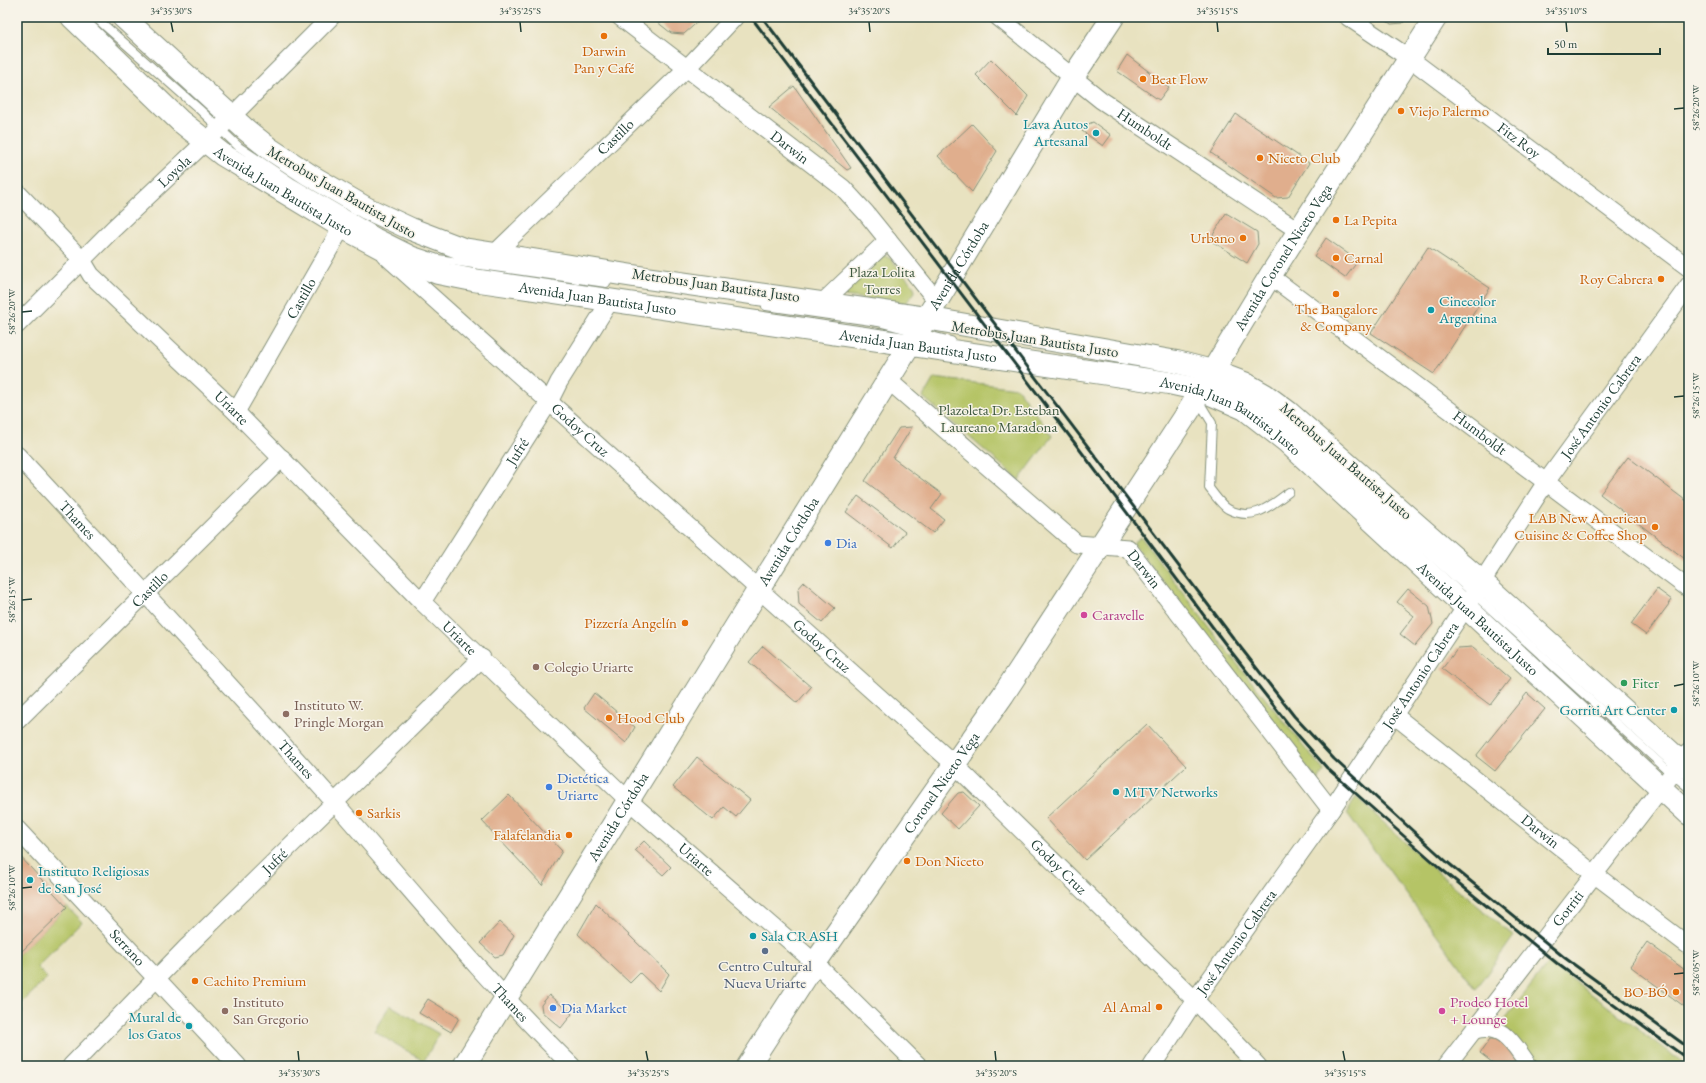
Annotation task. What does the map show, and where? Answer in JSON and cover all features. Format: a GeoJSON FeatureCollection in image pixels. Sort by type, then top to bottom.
{"type":"FeatureCollection","features":[{"type":"Feature","properties":{"kind":"main road","name":"Avenida Juan Bautista Justo"},"geometry":{"type":"LineString","coordinates":[[72,17],[174,115],[218,129],[250,134],[295,166],[366,208],[438,240],[464,249],[493,255],[821,304],[923,324],[1169,383],[1244,383],[1265,395],[1288,412],[1473,594],[1678,769]]}},
{"type":"Feature","properties":{"kind":"main road","name":"Avenida Juan Bautista Justo"},"geometry":{"type":"LineString","coordinates":[[123,17],[218,129],[222,155],[342,227],[402,259],[438,273],[473,280],[923,324],[1178,362],[1201,383],[1245,409],[1286,441],[1473,594],[1678,769],[1689,814]]}},
{"type":"Feature","properties":{"kind":"main road","name":"Avenida Córdoba"},"geometry":{"type":"LineString","coordinates":[[464,1066],[507,999],[923,324],[1072,78],[1113,17]]}},
{"type":"Feature","properties":{"kind":"main road","name":"Avenida Coronel Niceto Vega"},"geometry":{"type":"LineString","coordinates":[[1131,497],[1201,383],[1436,17]]}},
{"type":"Feature","properties":{"kind":"main road","name":"Coronel Niceto Vega"},"geometry":{"type":"LineString","coordinates":[[748,1066],[815,963],[1003,695],[1131,497]]}},
{"type":"Feature","properties":{"kind":"street","name":"Loyola"},"geometry":{"type":"LineString","coordinates":[[17,325],[331,17]]}},
{"type":"Feature","properties":{"kind":"street","name":"Darwin"},"geometry":{"type":"LineString","coordinates":[[620,17],[833,180],[866,213],[888,240],[923,324]]}},
{"type":"Feature","properties":{"kind":"street","name":"Castillo"},"geometry":{"type":"LineString","coordinates":[[493,255],[686,69],[735,17]]}},
{"type":"Feature","properties":{"kind":"street","name":"Humboldt"},"geometry":{"type":"LineString","coordinates":[[998,17],[1101,100],[1299,231]]}},
{"type":"Feature","properties":{"kind":"street","name":"Fitz Roy"},"geometry":{"type":"LineString","coordinates":[[1348,17],[1409,58],[1689,268]]}},
{"type":"Feature","properties":{"kind":"street","name":"Uriarte"},"geometry":{"type":"LineString","coordinates":[[17,192],[82,260],[95,278],[236,412],[422,602],[482,658],[629,801],[815,963],[919,1066]]}},
{"type":"Feature","properties":{"kind":"street","name":"Castillo"},"geometry":{"type":"LineString","coordinates":[[236,412],[342,227]]}},
{"type":"Feature","properties":{"kind":"street"},"geometry":{"type":"LineString","coordinates":[[821,304],[888,240]]}},
{"type":"Feature","properties":{"kind":"street","name":"Godoy Cruz"},"geometry":{"type":"LineString","coordinates":[[370,242],[954,764],[1195,1000],[1258,1066]]}},
{"type":"Feature","properties":{"kind":"street","name":"Humboldt"},"geometry":{"type":"LineString","coordinates":[[1270,276],[1689,589]]}},
{"type":"Feature","properties":{"kind":"street","name":"José Antonio Cabrera"},"geometry":{"type":"LineString","coordinates":[[1152,1066],[1195,1000],[1331,810],[1546,482],[1689,285]]}},
{"type":"Feature","properties":{"kind":"street","name":"Jufré"},"geometry":{"type":"LineString","coordinates":[[422,602],[549,402],[559,382],[614,293]]}},
{"type":"Feature","properties":{"kind":"street","name":"Darwin"},"geometry":{"type":"LineString","coordinates":[[888,380],[1077,544],[1128,548],[1331,810]]}},
{"type":"Feature","properties":{"kind":"street","name":"Thames"},"geometry":{"type":"LineString","coordinates":[[17,454],[334,802],[507,999],[572,1066]]}},
{"type":"Feature","properties":{"kind":"street","name":"Castillo"},"geometry":{"type":"LineString","coordinates":[[17,721],[282,458]]}},
{"type":"Feature","properties":{"kind":"street","name":"Jufré"},"geometry":{"type":"LineString","coordinates":[[71,1066],[157,977],[482,658]]}},
{"type":"Feature","properties":{"kind":"street","name":"Darwin"},"geometry":{"type":"LineString","coordinates":[[1394,715],[1594,874],[1689,946]]}},
{"type":"Feature","properties":{"kind":"street","name":"Gorriti"},"geometry":{"type":"LineString","coordinates":[[1446,1066],[1476,1030],[1594,874],[1678,769]]}},
{"type":"Feature","properties":{"kind":"street","name":"Serrano"},"geometry":{"type":"LineString","coordinates":[[17,829],[85,903],[157,977],[238,1066]]}},
{"type":"Feature","properties":{"kind":"street"},"geometry":{"type":"LineString","coordinates":[[1476,1030],[1486,1027],[1504,1033],[1529,1066]]}},
{"type":"Feature","properties":{"kind":"lane","name":"Metrobus Juan Bautista Justo"},"geometry":{"type":"LineString","coordinates":[[95,17],[199,109],[218,129],[239,147],[293,183],[378,233],[414,251],[438,258],[614,293]]}},
{"type":"Feature","properties":{"kind":"lane","name":"Metrobus Juan Bautista Justo"},"geometry":{"type":"LineString","coordinates":[[758,305],[878,322],[923,324],[959,343]]}},
{"type":"Feature","properties":{"kind":"lane","name":"Metrobus Juan Bautista Justo"},"geometry":{"type":"LineString","coordinates":[[1020,352],[1201,383]]}},
{"type":"Feature","properties":{"kind":"lane"},"geometry":{"type":"LineString","coordinates":[[1201,383],[1212,423],[1209,488],[1227,508],[1250,515],[1267,508],[1289,492]]}},
{"type":"Feature","properties":{"kind":"lane"},"geometry":{"type":"LineString","coordinates":[[1678,769],[1689,788]]}},
{"type":"Feature","properties":{"kind":"green space","name":"Plaza Lolita Torres"},"geometry":{"type":"Polygon","coordinates":[[[883,255],[891,259],[914,287],[915,292],[905,304],[845,296],[841,290],[883,255]]]}},
{"type":"Feature","properties":{"kind":"green space","name":"Plazoleta Dr. Esteban Laureano Maradona"},"geometry":{"type":"Polygon","coordinates":[[[934,378],[1017,388],[1052,436],[1019,480],[923,397],[934,378]]]}},
{"type":"Feature","properties":{"kind":"green space"},"geometry":{"type":"Polygon","coordinates":[[[1141,537],[1230,655],[1324,771],[1318,781],[1133,543],[1141,537]]]}},
{"type":"Feature","properties":{"kind":"green space"},"geometry":{"type":"Polygon","coordinates":[[[1356,797],[1436,871],[1514,936],[1476,989],[1347,813],[1356,797]]]}},
{"type":"Feature","properties":{"kind":"green space"},"geometry":{"type":"Polygon","coordinates":[[[67,907],[82,922],[37,967],[47,978],[19,1006],[23,1011],[17,1016],[17,956],[67,907]]]}},
{"type":"Feature","properties":{"kind":"green space"},"geometry":{"type":"Polygon","coordinates":[[[1549,962],[1687,1066],[1535,1066],[1502,1023],[1549,962]]]}},
{"type":"Feature","properties":{"kind":"green space"},"geometry":{"type":"Polygon","coordinates":[[[390,1005],[439,1034],[424,1061],[374,1031],[390,1005]]]}},
{"type":"Feature","properties":{"kind":"building"},"geometry":{"type":"Polygon","coordinates":[[[651,17],[703,17],[684,34],[671,33],[651,17]]]}},
{"type":"Feature","properties":{"kind":"building"},"geometry":{"type":"Polygon","coordinates":[[[1381,17],[1406,17],[1403,23],[1391,24],[1381,17]]]}},
{"type":"Feature","properties":{"kind":"building","name":"Beat Flow"},"geometry":{"type":"Polygon","coordinates":[[[1127,55],[1169,87],[1159,100],[1117,71],[1127,55]]]}},
{"type":"Feature","properties":{"kind":"building"},"geometry":{"type":"Polygon","coordinates":[[[991,59],[1028,96],[1017,116],[976,75],[991,59]]]}},
{"type":"Feature","properties":{"kind":"building"},"geometry":{"type":"Polygon","coordinates":[[[794,86],[851,168],[847,170],[769,107],[794,86]]]}},
{"type":"Feature","properties":{"kind":"building","name":"Niceto Club"},"geometry":{"type":"Polygon","coordinates":[[[1236,114],[1309,163],[1288,197],[1276,198],[1211,153],[1236,114]]]}},
{"type":"Feature","properties":{"kind":"building","name":"Lava Autos Artesanal"},"geometry":{"type":"Polygon","coordinates":[[[1093,122],[1111,135],[1103,146],[1082,131],[1086,125],[1093,122]]]}},
{"type":"Feature","properties":{"kind":"building"},"geometry":{"type":"Polygon","coordinates":[[[972,124],[997,151],[972,192],[938,156],[972,124]]]}},
{"type":"Feature","properties":{"kind":"building","name":"Urbano"},"geometry":{"type":"Polygon","coordinates":[[[1226,213],[1257,232],[1258,244],[1247,263],[1210,240],[1226,213]]]}},
{"type":"Feature","properties":{"kind":"building","name":"Carnal"},"geometry":{"type":"Polygon","coordinates":[[[1326,238],[1358,261],[1345,278],[1314,256],[1326,238]]]}},
{"type":"Feature","properties":{"kind":"building","name":"Cinecolor Argentina"},"geometry":{"type":"Polygon","coordinates":[[[1428,247],[1490,288],[1434,374],[1371,333],[1428,247]]]}},
{"type":"Feature","properties":{"kind":"building"},"geometry":{"type":"Polygon","coordinates":[[[912,427],[893,458],[942,494],[931,509],[944,519],[933,533],[865,481],[899,428],[912,427]]]}},
{"type":"Feature","properties":{"kind":"building"},"geometry":{"type":"Polygon","coordinates":[[[1628,457],[1689,503],[1689,562],[1600,494],[1628,457]]]}},
{"type":"Feature","properties":{"kind":"building"},"geometry":{"type":"Polygon","coordinates":[[[858,496],[905,532],[893,548],[846,512],[858,496]]]}},
{"type":"Feature","properties":{"kind":"building"},"geometry":{"type":"Polygon","coordinates":[[[804,582],[835,608],[822,623],[799,604],[798,589],[804,582]]]}},
{"type":"Feature","properties":{"kind":"building"},"geometry":{"type":"Polygon","coordinates":[[[1408,589],[1429,606],[1433,624],[1415,646],[1400,634],[1414,616],[1397,602],[1408,589]]]}},
{"type":"Feature","properties":{"kind":"building"},"geometry":{"type":"Polygon","coordinates":[[[1657,589],[1672,600],[1646,635],[1631,624],[1657,589]]]}},
{"type":"Feature","properties":{"kind":"building"},"geometry":{"type":"Polygon","coordinates":[[[763,646],[811,687],[797,703],[749,662],[763,646]]]}},
{"type":"Feature","properties":{"kind":"building"},"geometry":{"type":"Polygon","coordinates":[[[1473,647],[1510,679],[1490,705],[1442,669],[1458,648],[1473,647]]]}},
{"type":"Feature","properties":{"kind":"building","name":"Hood Club"},"geometry":{"type":"Polygon","coordinates":[[[594,693],[635,727],[626,743],[584,708],[594,693]]]}},
{"type":"Feature","properties":{"kind":"building"},"geometry":{"type":"Polygon","coordinates":[[[1527,693],[1545,709],[1495,771],[1476,756],[1527,693]]]}},
{"type":"Feature","properties":{"kind":"building","name":"MTV Networks"},"geometry":{"type":"Polygon","coordinates":[[[1147,724],[1186,766],[1085,860],[1046,818],[1147,724]]]}},
{"type":"Feature","properties":{"kind":"building"},"geometry":{"type":"Polygon","coordinates":[[[697,757],[750,800],[736,817],[724,807],[713,820],[673,787],[697,757]]]}},
{"type":"Feature","properties":{"kind":"building"},"geometry":{"type":"Polygon","coordinates":[[[964,792],[979,806],[958,829],[941,813],[958,793],[964,792]]]}},
{"type":"Feature","properties":{"kind":"building"},"geometry":{"type":"Polygon","coordinates":[[[509,795],[562,851],[542,885],[482,821],[509,795]]]}},
{"type":"Feature","properties":{"kind":"building"},"geometry":{"type":"Polygon","coordinates":[[[644,841],[671,867],[663,875],[635,850],[644,841]]]}},
{"type":"Feature","properties":{"kind":"building","name":"Instituto Religiosas de San José"},"geometry":{"type":"Polygon","coordinates":[[[17,853],[67,907],[17,956],[17,853]]]}},
{"type":"Feature","properties":{"kind":"building"},"geometry":{"type":"Polygon","coordinates":[[[596,903],[669,974],[659,991],[640,973],[630,983],[578,934],[596,903]]]}},
{"type":"Feature","properties":{"kind":"building"},"geometry":{"type":"Polygon","coordinates":[[[500,922],[514,935],[503,955],[495,957],[480,943],[500,922]]]}},
{"type":"Feature","properties":{"kind":"building","name":"BO-BÓ"},"geometry":{"type":"Polygon","coordinates":[[[1647,942],[1689,973],[1689,1010],[1630,966],[1647,942]]]}},
{"type":"Feature","properties":{"kind":"building","name":"Dia Market"},"geometry":{"type":"Polygon","coordinates":[[[549,995],[572,1014],[561,1028],[542,1012],[541,1005],[549,995]]]}},
{"type":"Feature","properties":{"kind":"building"},"geometry":{"type":"Polygon","coordinates":[[[428,999],[459,1018],[451,1032],[419,1013],[428,999]]]}},
{"type":"Feature","properties":{"kind":"building"},"geometry":{"type":"Polygon","coordinates":[[[1490,1039],[1501,1039],[1522,1066],[1497,1066],[1480,1053],[1490,1039]]]}},
{"type":"Feature","properties":{"kind":"railway"},"geometry":{"type":"LineString","coordinates":[[751,17],[1074,442],[1226,645],[1289,725],[1327,768],[1440,868],[1559,965],[1689,1060]]}},
{"type":"Feature","properties":{"kind":"railway"},"geometry":{"type":"LineString","coordinates":[[762,17],[1294,716],[1334,759],[1447,862],[1565,958],[1689,1048]]}},
{"type":"Feature","properties":{"kind":"place","name":"Darwin Pan y Café"},"geometry":{"type":"Point","coordinates":[604,36]}},
{"type":"Feature","properties":{"kind":"place","name":"Beat Flow"},"geometry":{"type":"Point","coordinates":[1143,79]}},
{"type":"Feature","properties":{"kind":"place","name":"Viejo Palermo"},"geometry":{"type":"Point","coordinates":[1401,111]}},
{"type":"Feature","properties":{"kind":"place","name":"Lava Autos Artesanal"},"geometry":{"type":"Point","coordinates":[1096,133]}},
{"type":"Feature","properties":{"kind":"place","name":"Niceto Club"},"geometry":{"type":"Point","coordinates":[1260,158]}},
{"type":"Feature","properties":{"kind":"place","name":"La Pepita"},"geometry":{"type":"Point","coordinates":[1336,220]}},
{"type":"Feature","properties":{"kind":"place","name":"Urbano"},"geometry":{"type":"Point","coordinates":[1243,238]}},
{"type":"Feature","properties":{"kind":"place","name":"Carnal"},"geometry":{"type":"Point","coordinates":[1336,258]}},
{"type":"Feature","properties":{"kind":"place","name":"Roy Cabrera"},"geometry":{"type":"Point","coordinates":[1661,279]}},
{"type":"Feature","properties":{"kind":"place","name":"The Bangalore & Company"},"geometry":{"type":"Point","coordinates":[1336,294]}},
{"type":"Feature","properties":{"kind":"place","name":"Cinecolor Argentina"},"geometry":{"type":"Point","coordinates":[1431,310]}},
{"type":"Feature","properties":{"kind":"place","name":"LAB New American Cuisine & Coffee Shop"},"geometry":{"type":"Point","coordinates":[1655,527]}},
{"type":"Feature","properties":{"kind":"place","name":"Dia"},"geometry":{"type":"Point","coordinates":[828,543]}},
{"type":"Feature","properties":{"kind":"place","name":"Caravelle"},"geometry":{"type":"Point","coordinates":[1084,615]}},
{"type":"Feature","properties":{"kind":"place","name":"Pizzería Angelín"},"geometry":{"type":"Point","coordinates":[685,623]}},
{"type":"Feature","properties":{"kind":"place","name":"Colegio Uriarte"},"geometry":{"type":"Point","coordinates":[536,667]}},
{"type":"Feature","properties":{"kind":"place","name":"Fiter"},"geometry":{"type":"Point","coordinates":[1624,683]}},
{"type":"Feature","properties":{"kind":"place","name":"Gorriti Art Center"},"geometry":{"type":"Point","coordinates":[1674,710]}},
{"type":"Feature","properties":{"kind":"place","name":"Instituto W. Pringle Morgan"},"geometry":{"type":"Point","coordinates":[286,714]}},
{"type":"Feature","properties":{"kind":"place","name":"Hood Club"},"geometry":{"type":"Point","coordinates":[609,718]}},
{"type":"Feature","properties":{"kind":"place","name":"Dietética Uriarte"},"geometry":{"type":"Point","coordinates":[549,787]}},
{"type":"Feature","properties":{"kind":"place","name":"MTV Networks"},"geometry":{"type":"Point","coordinates":[1116,792]}},
{"type":"Feature","properties":{"kind":"place","name":"Sarkis"},"geometry":{"type":"Point","coordinates":[359,813]}},
{"type":"Feature","properties":{"kind":"place","name":"Falafelandia"},"geometry":{"type":"Point","coordinates":[569,835]}},
{"type":"Feature","properties":{"kind":"place","name":"Don Niceto"},"geometry":{"type":"Point","coordinates":[907,861]}},
{"type":"Feature","properties":{"kind":"place","name":"Instituto Religiosas de San José"},"geometry":{"type":"Point","coordinates":[30,880]}},
{"type":"Feature","properties":{"kind":"place","name":"Sala CRASH"},"geometry":{"type":"Point","coordinates":[753,936]}},
{"type":"Feature","properties":{"kind":"place","name":"Centro Cultural Nueva Uriarte"},"geometry":{"type":"Point","coordinates":[765,951]}},
{"type":"Feature","properties":{"kind":"place","name":"Cachito Premium"},"geometry":{"type":"Point","coordinates":[195,981]}},
{"type":"Feature","properties":{"kind":"place","name":"BO-BÓ"},"geometry":{"type":"Point","coordinates":[1676,992]}},
{"type":"Feature","properties":{"kind":"place","name":"Al Amal"},"geometry":{"type":"Point","coordinates":[1159,1007]}},
{"type":"Feature","properties":{"kind":"place","name":"Dia Market"},"geometry":{"type":"Point","coordinates":[553,1008]}},
{"type":"Feature","properties":{"kind":"place","name":"Instituto San Gregorio"},"geometry":{"type":"Point","coordinates":[225,1011]}},
{"type":"Feature","properties":{"kind":"place","name":"Prodeo Hotel + Lounge"},"geometry":{"type":"Point","coordinates":[1442,1011]}},
{"type":"Feature","properties":{"kind":"place","name":"Mural de los Gatos"},"geometry":{"type":"Point","coordinates":[189,1026]}}]}
